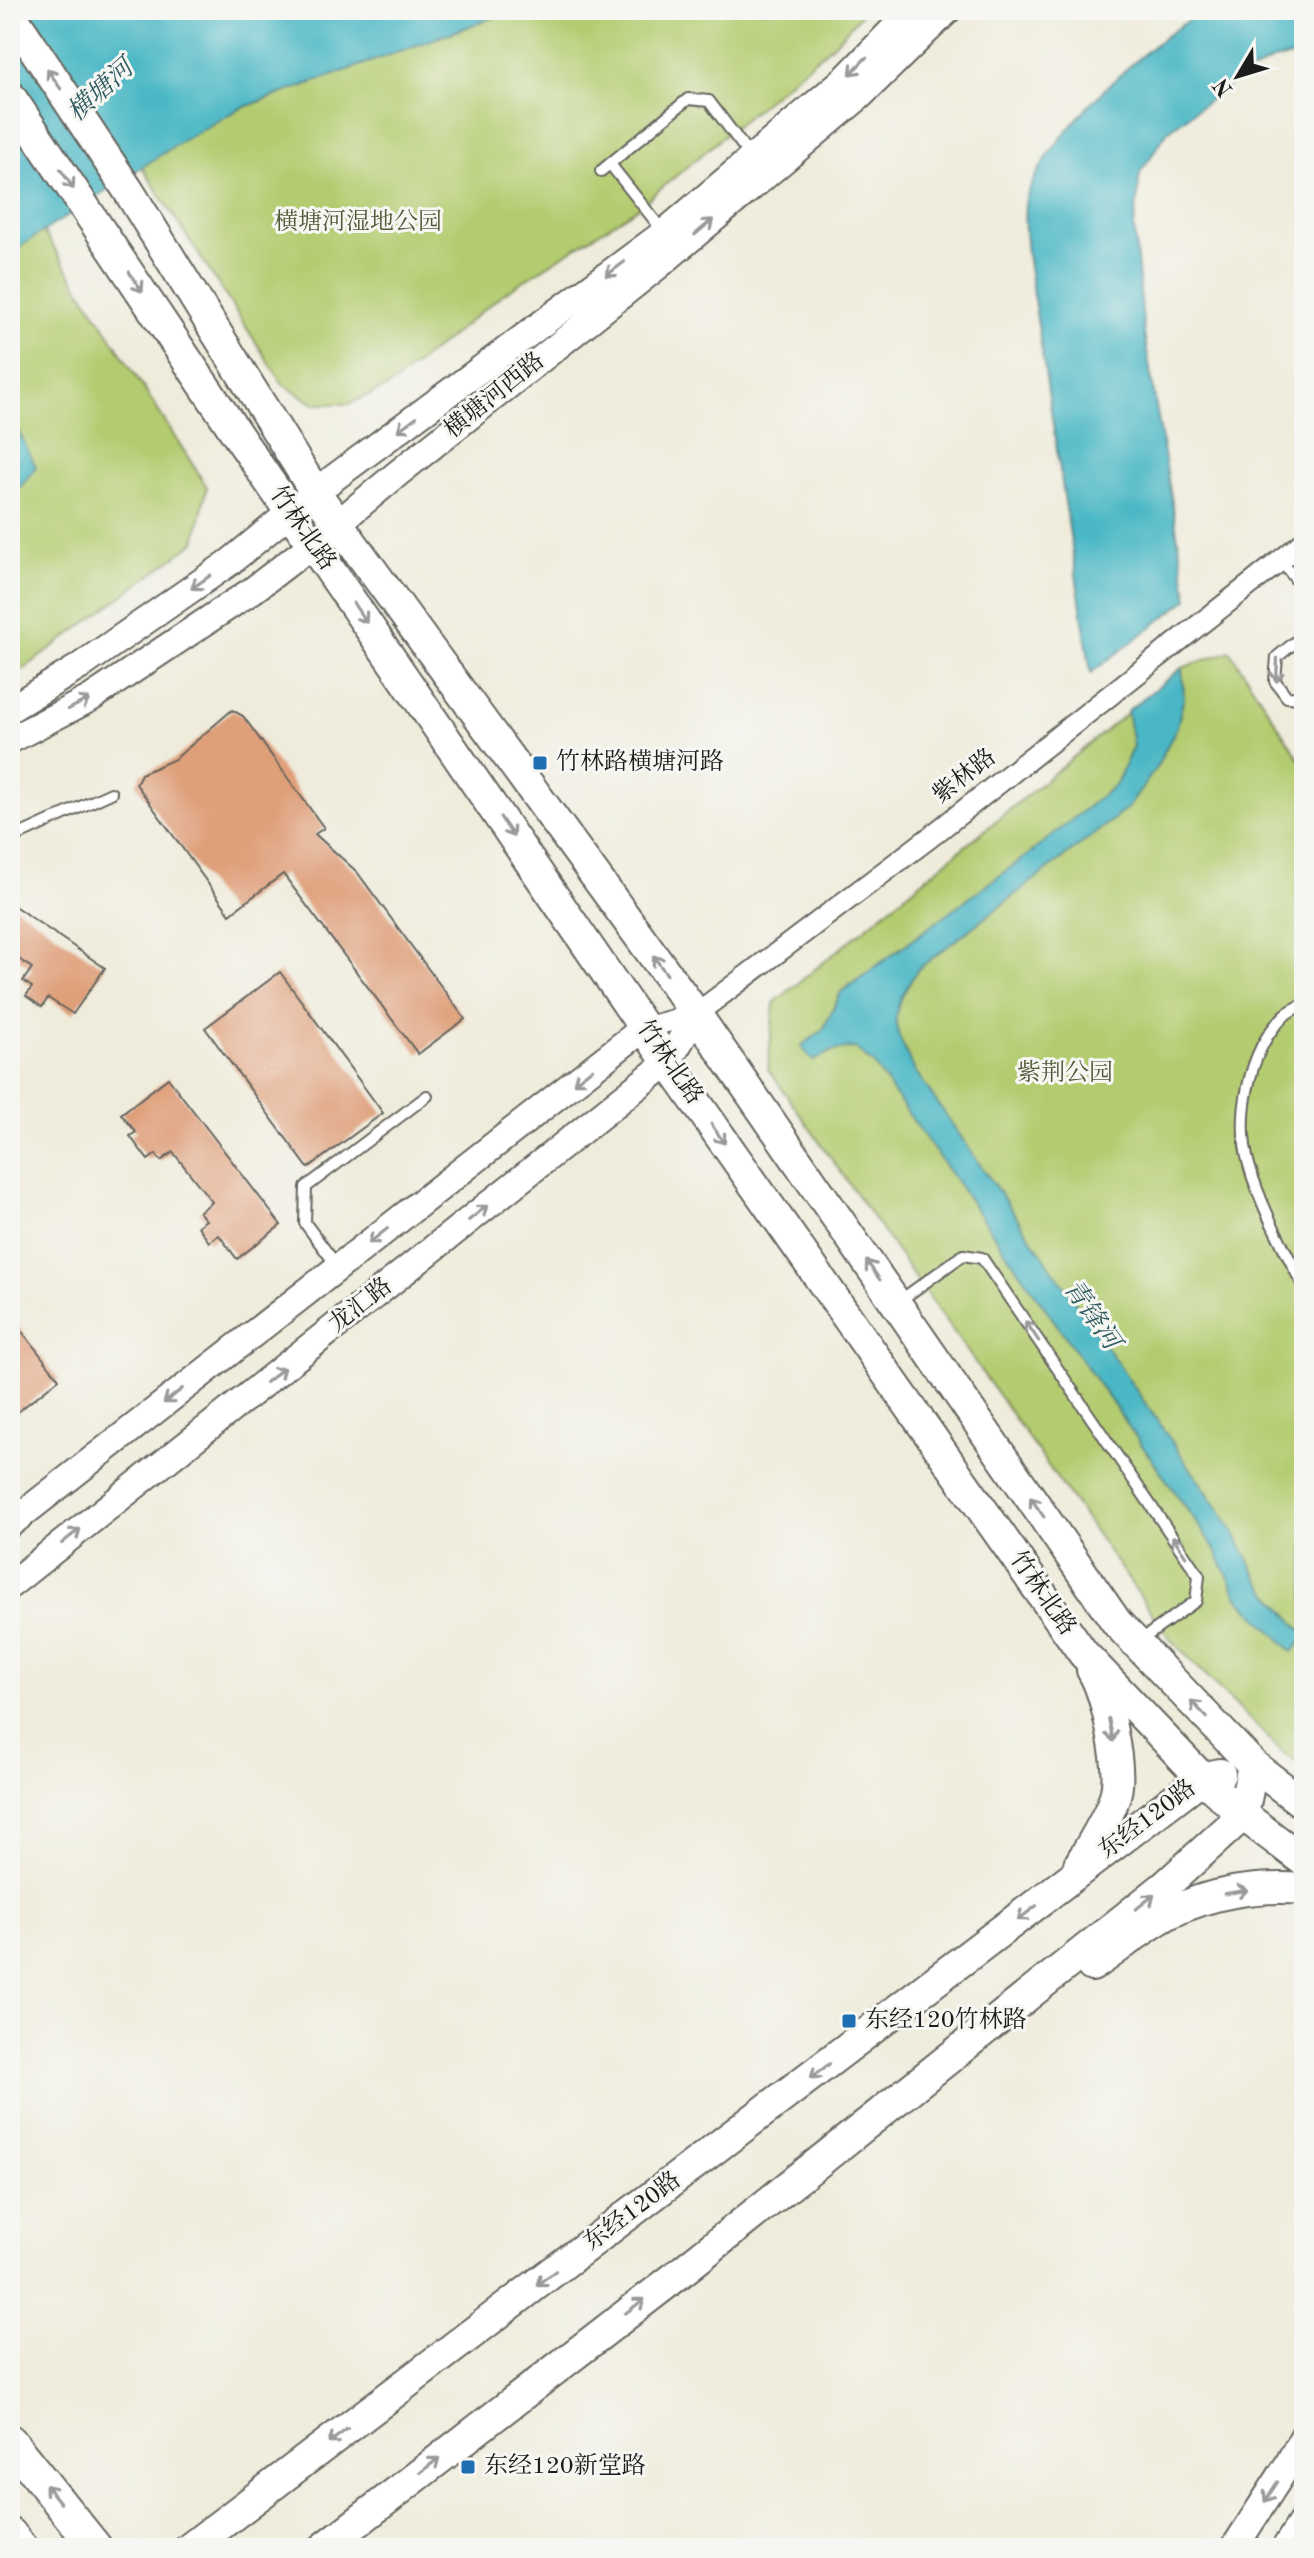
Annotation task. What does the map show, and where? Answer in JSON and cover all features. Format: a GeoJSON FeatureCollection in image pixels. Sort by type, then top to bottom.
{"type":"FeatureCollection","features":[{"type":"Feature","properties":{"kind":"main road","name":"竹林北路"},"geometry":{"type":"LineString","coordinates":[[10,13],[128,190],[315,492],[696,1014],[1117,1623],[1253,1765],[1304,1804]]}},
{"type":"Feature","properties":{"kind":"main road","name":"竹林北路"},"geometry":{"type":"LineString","coordinates":[[10,96],[644,1028],[1083,1653],[1202,1778],[1243,1815],[1304,1861]]}},
{"type":"Feature","properties":{"kind":"main road"},"geometry":{"type":"LineString","coordinates":[[1022,1565],[1098,1679],[1113,1734],[1116,1792],[1093,1842],[1067,1882]]}},
{"type":"Feature","properties":{"kind":"main road"},"geometry":{"type":"LineString","coordinates":[[324,2548],[671,2280],[1165,1886],[1243,1815],[1253,1765]]}},
{"type":"Feature","properties":{"kind":"main road","name":"东经120路"},"geometry":{"type":"LineString","coordinates":[[190,2548],[1202,1778],[1253,1765]]}},
{"type":"Feature","properties":{"kind":"main road"},"geometry":{"type":"LineString","coordinates":[[908,2089],[1169,1913],[1211,1896],[1273,1886],[1304,1889]]}},
{"type":"Feature","properties":{"kind":"main road"},"geometry":{"type":"LineString","coordinates":[[10,2441],[96,2548]]}},
{"type":"Feature","properties":{"kind":"main road"},"geometry":{"type":"LineString","coordinates":[[10,2534],[21,2548]]}},
{"type":"Feature","properties":{"kind":"street","name":"横塘河西路"},"geometry":{"type":"LineString","coordinates":[[10,709],[79,667],[230,562],[315,492],[664,233],[847,77],[912,10]]}},
{"type":"Feature","properties":{"kind":"street","name":"横塘河西路"},"geometry":{"type":"LineString","coordinates":[[10,740],[91,698],[253,590],[313,544],[659,265],[849,105],[948,10]]}},
{"type":"Feature","properties":{"kind":"street","name":"紫林路"},"geometry":{"type":"LineString","coordinates":[[644,1028],[696,1014],[929,838],[1304,542]]}},
{"type":"Feature","properties":{"kind":"street","name":"龙汇路"},"geometry":{"type":"LineString","coordinates":[[10,1585],[668,1062],[696,1014]]}},
{"type":"Feature","properties":{"kind":"street","name":"龙汇路"},"geometry":{"type":"LineString","coordinates":[[15,1516],[644,1028]]}},
{"type":"Feature","properties":{"kind":"street"},"geometry":{"type":"LineString","coordinates":[[1234,2548],[1304,2435]]}},
{"type":"Feature","properties":{"kind":"street"},"geometry":{"type":"LineString","coordinates":[[1285,2548],[1304,2518]]}},
{"type":"Feature","properties":{"kind":"lane"},"geometry":{"type":"LineString","coordinates":[[664,233],[605,167],[688,99],[709,101],[752,159]]}},
{"type":"Feature","properties":{"kind":"lane"},"geometry":{"type":"LineString","coordinates":[[1281,561],[1304,590]]}},
{"type":"Feature","properties":{"kind":"lane"},"geometry":{"type":"LineString","coordinates":[[1304,635],[1277,657],[1275,681],[1287,697],[1304,698]]}},
{"type":"Feature","properties":{"kind":"lane"},"geometry":{"type":"LineString","coordinates":[[10,839],[111,793]]}},
{"type":"Feature","properties":{"kind":"lane"},"geometry":{"type":"LineString","coordinates":[[1304,1004],[1284,1016],[1256,1054],[1243,1111],[1249,1164],[1274,1227],[1304,1288]]}},
{"type":"Feature","properties":{"kind":"lane"},"geometry":{"type":"LineString","coordinates":[[338,1267],[305,1223],[306,1187],[427,1096]]}},
{"type":"Feature","properties":{"kind":"lane"},"geometry":{"type":"LineString","coordinates":[[896,1304],[963,1255],[982,1258],[1199,1576],[1196,1601],[1136,1643]]}},
{"type":"Feature","properties":{"kind":"green space","name":"横塘河湿地公园"},"geometry":{"type":"Polygon","coordinates":[[[514,10],[865,10],[835,43],[639,207],[503,294],[390,386],[349,404],[314,404],[283,384],[142,167],[239,109],[514,10]]]}},
{"type":"Feature","properties":{"kind":"green space"},"geometry":{"type":"Polygon","coordinates":[[[43,231],[207,487],[195,542],[10,679],[10,259],[21,246],[43,231]]]}},
{"type":"Feature","properties":{"kind":"green space","name":"紫荆公园"},"geometry":{"type":"Polygon","coordinates":[[[1230,651],[1304,766],[1304,1766],[1284,1754],[1171,1640],[768,1069],[774,1003],[1182,668],[1230,651]]]}},
{"type":"Feature","properties":{"kind":"water","name":"横塘河"},"geometry":{"type":"Polygon","coordinates":[[[10,10],[514,10],[239,109],[185,139],[21,246],[10,259],[10,10]]]}},
{"type":"Feature","properties":{"kind":"water"},"geometry":{"type":"Polygon","coordinates":[[[1205,10],[1304,10],[1304,55],[1273,60],[1239,78],[1168,131],[1140,173],[1134,228],[1144,333],[1188,599],[1091,673],[1027,254],[1026,199],[1054,147],[1102,92],[1156,44],[1205,10]]]}},
{"type":"Feature","properties":{"kind":"water"},"geometry":{"type":"Polygon","coordinates":[[[10,428],[18,430],[36,467],[10,500],[10,428]]]}},
{"type":"Feature","properties":{"kind":"water"},"geometry":{"type":"Polygon","coordinates":[[[1182,668],[1184,697],[1177,727],[1156,768],[1128,808],[918,969],[897,1009],[897,1028],[914,1069],[1233,1530],[1260,1583],[1304,1633],[1304,1639],[1293,1652],[1239,1599],[1215,1549],[874,1065],[855,1048],[832,1051],[813,1061],[801,1046],[823,1030],[841,992],[1033,851],[1116,784],[1133,746],[1127,711],[1182,668]]]}},
{"type":"Feature","properties":{"kind":"building"},"geometry":{"type":"Polygon","coordinates":[[[232,710],[243,716],[324,828],[315,834],[357,872],[465,1019],[418,1054],[283,874],[230,914],[136,784],[141,774],[175,759],[232,710]]]}},
{"type":"Feature","properties":{"kind":"building"},"geometry":{"type":"Polygon","coordinates":[[[10,903],[105,968],[73,1014],[48,998],[42,1007],[26,996],[32,987],[23,981],[32,968],[10,953],[10,903]]]}},
{"type":"Feature","properties":{"kind":"building"},"geometry":{"type":"Polygon","coordinates":[[[280,972],[383,1113],[308,1168],[205,1028],[280,972]]]}},
{"type":"Feature","properties":{"kind":"building"},"geometry":{"type":"Polygon","coordinates":[[[168,1078],[281,1225],[237,1259],[219,1235],[209,1242],[198,1226],[206,1220],[199,1212],[212,1202],[173,1152],[161,1161],[156,1154],[148,1160],[130,1136],[136,1132],[121,1114],[168,1078]]]}},
{"type":"Feature","properties":{"kind":"building"},"geometry":{"type":"Polygon","coordinates":[[[10,1316],[59,1379],[15,1414],[10,1407],[10,1316]]]}},
{"type":"Feature","properties":{"kind":"place","name":"竹林路横塘河路"},"geometry":{"type":"Point","coordinates":[540,763]}},
{"type":"Feature","properties":{"kind":"place","name":"东经120竹林路"},"geometry":{"type":"Point","coordinates":[849,2021]}},
{"type":"Feature","properties":{"kind":"place","name":"东经120新堂路"},"geometry":{"type":"Point","coordinates":[468,2467]}},
{"type":"Feature","properties":{"kind":"water label","name":"青锋河"},"geometry":{"type":"Point","coordinates":[1091,1315]}}]}
